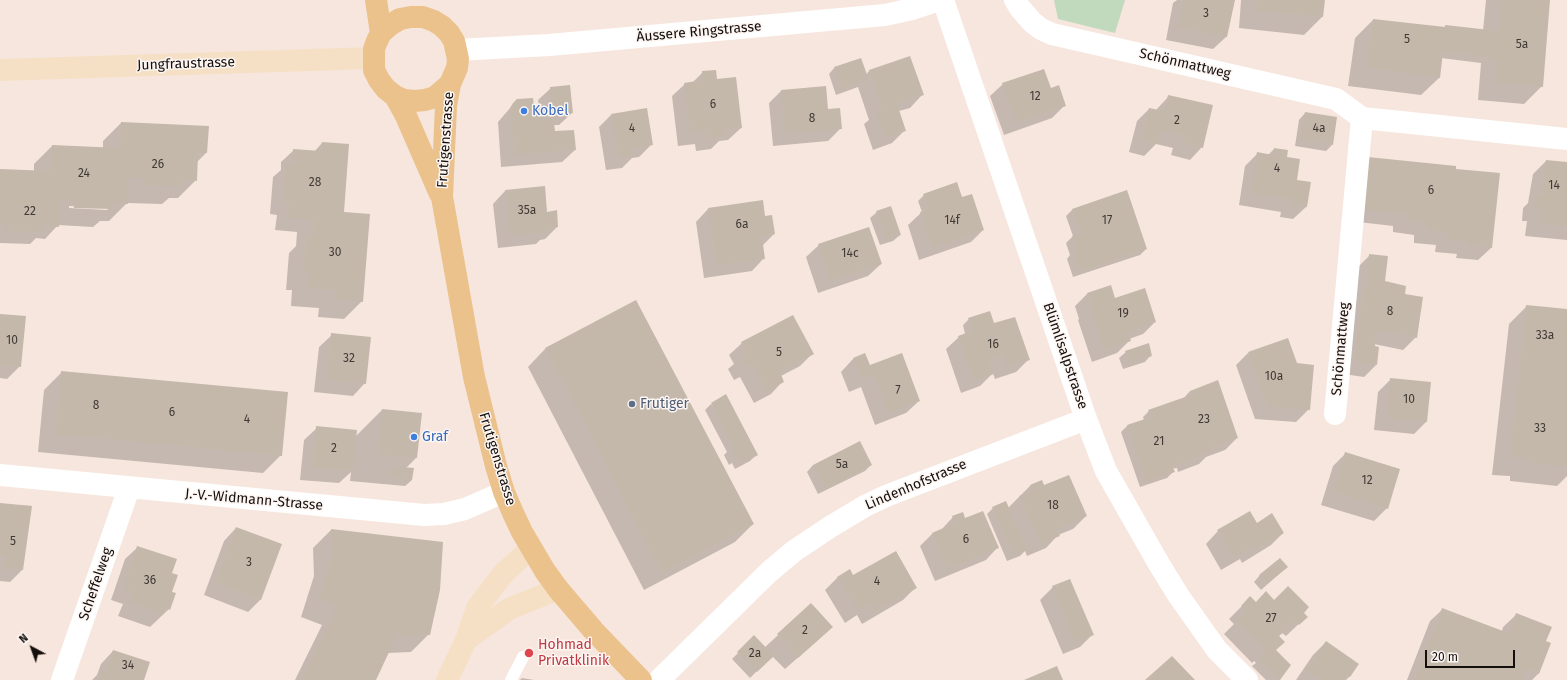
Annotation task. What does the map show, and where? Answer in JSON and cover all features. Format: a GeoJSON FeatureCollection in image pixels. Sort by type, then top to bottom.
{"type":"FeatureCollection","features":[{"type":"Feature","properties":{"kind":"main road"},"geometry":{"type":"LineString","coordinates":[[376,0],[382,33]]}},
{"type":"Feature","properties":{"kind":"main road"},"geometry":{"type":"LineString","coordinates":[[416,0],[434,21]]}},
{"type":"Feature","properties":{"kind":"main road"},"geometry":{"type":"LineString","coordinates":[[411,17],[423,17],[434,21],[449,33],[457,50],[457,68],[450,84],[434,97],[425,100],[404,100],[395,96],[386,89],[374,70],[373,58],[377,41],[390,25],[400,20],[411,17]]}},
{"type":"Feature","properties":{"kind":"main road","name":"Frutigenstrasse"},"geometry":{"type":"LineString","coordinates":[[450,84],[444,127],[442,197],[474,377],[490,446],[504,492],[531,548],[558,589],[593,630],[641,680]]}},
{"type":"Feature","properties":{"kind":"main road","name":"Frutigenstrasse"},"geometry":{"type":"LineString","coordinates":[[395,96],[406,116],[442,197]]}},
{"type":"Feature","properties":{"kind":"street","name":"Äussere Ringstrasse"},"geometry":{"type":"LineString","coordinates":[[457,50],[549,45],[885,15],[912,9],[939,0]]}},
{"type":"Feature","properties":{"kind":"street","name":"Blümlisalpstrasse"},"geometry":{"type":"LineString","coordinates":[[943,0],[1086,419],[1106,471],[1178,595],[1217,650],[1247,680]]}},
{"type":"Feature","properties":{"kind":"street","name":"Schönmattweg"},"geometry":{"type":"LineString","coordinates":[[1015,0],[1032,22],[1041,29],[1052,34],[1336,99],[1362,118],[1335,414]]}},
{"type":"Feature","properties":{"kind":"street","name":"Jungfraustrasse"},"geometry":{"type":"LineString","coordinates":[[0,70],[373,58]]}},
{"type":"Feature","properties":{"kind":"street"},"geometry":{"type":"LineString","coordinates":[[1362,118],[1567,139]]}},
{"type":"Feature","properties":{"kind":"street","name":"Lindenhofstrasse"},"geometry":{"type":"LineString","coordinates":[[659,680],[769,572],[794,551],[836,523],[886,496],[1086,419]]}},
{"type":"Feature","properties":{"kind":"street","name":"J.-V.-Widmann-Strasse"},"geometry":{"type":"LineString","coordinates":[[0,475],[424,516],[444,514],[465,509],[504,492]]}},
{"type":"Feature","properties":{"kind":"street","name":"Scheffelweg"},"geometry":{"type":"LineString","coordinates":[[62,680],[129,488]]}},
{"type":"Feature","properties":{"kind":"street"},"geometry":{"type":"LineString","coordinates":[[448,680],[466,640],[477,608],[503,574],[531,548]]}},
{"type":"Feature","properties":{"kind":"street"},"geometry":{"type":"LineString","coordinates":[[466,640],[509,609],[558,589]]}},
{"type":"Feature","properties":{"kind":"lane"},"geometry":{"type":"LineString","coordinates":[[512,680],[523,657]]}},
{"type":"Feature","properties":{"kind":"green space"},"geometry":{"type":"Polygon","coordinates":[[[1054,0],[1125,0],[1115,33],[1058,19],[1054,0]]]}},
{"type":"Feature","properties":{"kind":"building"},"geometry":{"type":"Polygon","coordinates":[[[1183,0],[1235,0],[1227,37],[1178,28],[1183,0]]]}},
{"type":"Feature","properties":{"kind":"building"},"geometry":{"type":"Polygon","coordinates":[[[1257,0],[1325,0],[1323,17],[1256,11],[1257,0]]]}},
{"type":"Feature","properties":{"kind":"building"},"geometry":{"type":"Polygon","coordinates":[[[1501,0],[1550,0],[1543,87],[1495,82],[1496,59],[1443,52],[1440,78],[1365,68],[1373,19],[1499,31],[1501,0]]]}},
{"type":"Feature","properties":{"kind":"building"},"geometry":{"type":"Polygon","coordinates":[[[910,56],[924,95],[897,104],[906,131],[885,138],[876,111],[882,109],[869,70],[910,56]]]}},
{"type":"Feature","properties":{"kind":"building"},"geometry":{"type":"Polygon","coordinates":[[[861,58],[869,80],[842,89],[834,67],[861,58]]]}},
{"type":"Feature","properties":{"kind":"building"},"geometry":{"type":"Polygon","coordinates":[[[1044,69],[1051,88],[1059,85],[1066,106],[1016,123],[1002,83],[1044,69]]]}},
{"type":"Feature","properties":{"kind":"building"},"geometry":{"type":"Polygon","coordinates":[[[716,70],[717,79],[736,77],[742,128],[724,130],[725,137],[708,139],[707,132],[690,134],[684,83],[703,80],[702,71],[716,70]]]}},
{"type":"Feature","properties":{"kind":"building"},"geometry":{"type":"Polygon","coordinates":[[[570,85],[573,113],[553,114],[555,131],[574,130],[576,150],[514,155],[510,108],[513,103],[517,99],[533,98],[534,106],[551,104],[550,87],[570,85]]]}},
{"type":"Feature","properties":{"kind":"building"},"geometry":{"type":"Polygon","coordinates":[[[826,86],[828,109],[840,108],[842,129],[785,134],[781,90],[826,86]]]}},
{"type":"Feature","properties":{"kind":"building"},"geometry":{"type":"Polygon","coordinates":[[[1168,95],[1213,105],[1203,148],[1183,143],[1185,136],[1161,130],[1158,144],[1141,140],[1149,108],[1164,111],[1168,95]]]}},
{"type":"Feature","properties":{"kind":"building"},"geometry":{"type":"Polygon","coordinates":[[[647,108],[653,145],[634,148],[635,156],[618,158],[611,114],[647,108]]]}},
{"type":"Feature","properties":{"kind":"building"},"geometry":{"type":"Polygon","coordinates":[[[1305,112],[1337,117],[1333,145],[1300,140],[1305,112]]]}},
{"type":"Feature","properties":{"kind":"building"},"geometry":{"type":"Polygon","coordinates":[[[121,122],[209,126],[207,153],[198,153],[197,181],[182,180],[181,187],[143,185],[143,178],[129,178],[128,204],[113,203],[112,209],[74,208],[74,201],[60,201],[59,227],[44,226],[43,232],[5,231],[5,225],[0,224],[0,169],[51,171],[52,145],[120,148],[121,122]]]}},
{"type":"Feature","properties":{"kind":"building"},"geometry":{"type":"Polygon","coordinates":[[[322,142],[349,144],[344,212],[370,214],[363,302],[336,299],[336,290],[308,288],[309,273],[303,272],[306,234],[313,234],[314,220],[287,218],[289,203],[282,202],[285,164],[292,164],[293,149],[321,151],[322,142]]]}},
{"type":"Feature","properties":{"kind":"building"},"geometry":{"type":"Polygon","coordinates":[[[1274,148],[1288,150],[1287,157],[1300,159],[1297,180],[1311,182],[1307,207],[1292,205],[1292,200],[1251,193],[1257,152],[1273,155],[1274,148]]]}},
{"type":"Feature","properties":{"kind":"building"},"geometry":{"type":"Polygon","coordinates":[[[1368,157],[1456,166],[1456,169],[1500,173],[1492,248],[1468,246],[1469,242],[1447,240],[1447,233],[1426,230],[1426,223],[1405,220],[1405,214],[1362,209],[1368,157]]]}},
{"type":"Feature","properties":{"kind":"building"},"geometry":{"type":"Polygon","coordinates":[[[1546,160],[1567,162],[1567,227],[1537,223],[1539,209],[1534,209],[1535,195],[1540,195],[1546,160]]]}},
{"type":"Feature","properties":{"kind":"building"},"geometry":{"type":"Polygon","coordinates":[[[957,182],[962,197],[972,194],[984,230],[932,248],[920,212],[929,209],[923,194],[957,182]]]}},
{"type":"Feature","properties":{"kind":"building"},"geometry":{"type":"Polygon","coordinates":[[[545,186],[547,212],[557,210],[558,227],[549,228],[550,232],[510,236],[505,190],[545,186]]]}},
{"type":"Feature","properties":{"kind":"building"},"geometry":{"type":"Polygon","coordinates":[[[1127,190],[1147,249],[1079,272],[1073,252],[1077,250],[1072,236],[1080,233],[1072,209],[1127,190]]]}},
{"type":"Feature","properties":{"kind":"building"},"geometry":{"type":"Polygon","coordinates":[[[763,200],[765,216],[772,215],[775,234],[762,237],[765,259],[716,266],[708,208],[763,200]]]}},
{"type":"Feature","properties":{"kind":"building"},"geometry":{"type":"Polygon","coordinates":[[[891,206],[901,235],[886,240],[876,211],[891,206]]]}},
{"type":"Feature","properties":{"kind":"building"},"geometry":{"type":"Polygon","coordinates":[[[869,227],[882,264],[830,281],[818,244],[869,227]]]}},
{"type":"Feature","properties":{"kind":"building"},"geometry":{"type":"Polygon","coordinates":[[[1369,254],[1388,256],[1385,281],[1406,286],[1405,294],[1423,297],[1417,338],[1376,330],[1375,346],[1379,347],[1377,365],[1355,362],[1363,287],[1366,288],[1369,254]]]}},
{"type":"Feature","properties":{"kind":"building"},"geometry":{"type":"Polygon","coordinates":[[[1111,285],[1115,298],[1145,288],[1156,322],[1128,332],[1131,341],[1104,350],[1087,293],[1111,285]]]}},
{"type":"Feature","properties":{"kind":"building","name":"Frutiger"},"geometry":{"type":"Polygon","coordinates":[[[636,300],[754,524],[662,573],[545,348],[636,300]]]}},
{"type":"Feature","properties":{"kind":"building"},"geometry":{"type":"Polygon","coordinates":[[[1526,305],[1567,309],[1567,467],[1527,463],[1528,459],[1510,457],[1526,305]]]}},
{"type":"Feature","properties":{"kind":"building"},"geometry":{"type":"Polygon","coordinates":[[[990,311],[994,323],[1015,317],[1030,360],[1007,367],[1003,355],[989,360],[994,374],[973,381],[958,336],[972,331],[968,318],[990,311]]]}},
{"type":"Feature","properties":{"kind":"building"},"geometry":{"type":"Polygon","coordinates":[[[0,314],[26,316],[21,367],[0,365],[0,314]]]}},
{"type":"Feature","properties":{"kind":"building"},"geometry":{"type":"Polygon","coordinates":[[[793,315],[814,354],[780,372],[784,382],[767,391],[753,365],[747,368],[740,356],[747,353],[741,342],[793,315]]]}},
{"type":"Feature","properties":{"kind":"building"},"geometry":{"type":"Polygon","coordinates":[[[331,333],[371,337],[366,384],[326,380],[331,333]]]}},
{"type":"Feature","properties":{"kind":"building"},"geometry":{"type":"Polygon","coordinates":[[[1288,338],[1297,363],[1314,365],[1310,410],[1267,407],[1248,352],[1288,338]]]}},
{"type":"Feature","properties":{"kind":"building"},"geometry":{"type":"Polygon","coordinates":[[[1149,343],[1152,356],[1129,364],[1125,351],[1149,343]]]}},
{"type":"Feature","properties":{"kind":"building"},"geometry":{"type":"Polygon","coordinates":[[[865,353],[870,365],[902,353],[920,401],[888,413],[874,375],[861,380],[853,358],[865,353]]]}},
{"type":"Feature","properties":{"kind":"building"},"geometry":{"type":"Polygon","coordinates":[[[61,371],[288,392],[282,456],[55,434],[61,371]]]}},
{"type":"Feature","properties":{"kind":"building"},"geometry":{"type":"Polygon","coordinates":[[[1390,378],[1431,382],[1427,422],[1386,418],[1390,378]]]}},
{"type":"Feature","properties":{"kind":"building"},"geometry":{"type":"Polygon","coordinates":[[[1218,380],[1238,438],[1211,448],[1212,452],[1172,466],[1175,472],[1146,482],[1127,425],[1151,417],[1148,410],[1191,395],[1190,391],[1218,380]]]}},
{"type":"Feature","properties":{"kind":"building"},"geometry":{"type":"Polygon","coordinates":[[[726,394],[758,455],[742,464],[739,458],[736,459],[730,448],[733,446],[711,403],[726,394]]]}},
{"type":"Feature","properties":{"kind":"building"},"geometry":{"type":"Polygon","coordinates":[[[382,409],[422,413],[417,458],[377,454],[382,409]]]}},
{"type":"Feature","properties":{"kind":"building"},"geometry":{"type":"Polygon","coordinates":[[[316,426],[357,430],[353,471],[312,468],[316,426]]]}},
{"type":"Feature","properties":{"kind":"building"},"geometry":{"type":"Polygon","coordinates":[[[860,441],[872,465],[825,489],[813,465],[860,441]]]}},
{"type":"Feature","properties":{"kind":"building"},"geometry":{"type":"Polygon","coordinates":[[[1345,452],[1400,469],[1388,509],[1333,492],[1345,452]]]}},
{"type":"Feature","properties":{"kind":"building"},"geometry":{"type":"Polygon","coordinates":[[[392,466],[414,468],[412,480],[390,478],[392,466]]]}},
{"type":"Feature","properties":{"kind":"building"},"geometry":{"type":"Polygon","coordinates":[[[1069,475],[1087,516],[1057,529],[1060,536],[1040,544],[1019,496],[1032,491],[1030,485],[1042,480],[1044,485],[1069,475]]]}},
{"type":"Feature","properties":{"kind":"building"},"geometry":{"type":"Polygon","coordinates":[[[1006,501],[1027,550],[1013,556],[992,507],[1006,501]]]}},
{"type":"Feature","properties":{"kind":"building"},"geometry":{"type":"Polygon","coordinates":[[[0,503],[32,506],[23,570],[4,569],[5,556],[0,555],[0,503]]]}},
{"type":"Feature","properties":{"kind":"building"},"geometry":{"type":"Polygon","coordinates":[[[983,511],[999,548],[947,570],[932,533],[955,523],[952,516],[963,512],[965,518],[983,511]]]}},
{"type":"Feature","properties":{"kind":"building"},"geometry":{"type":"Polygon","coordinates":[[[1250,511],[1257,523],[1272,513],[1284,533],[1254,551],[1252,547],[1234,558],[1217,530],[1250,511]]]}},
{"type":"Feature","properties":{"kind":"building"},"geometry":{"type":"Polygon","coordinates":[[[236,527],[282,544],[261,600],[215,583],[236,527]]]}},
{"type":"Feature","properties":{"kind":"building"},"geometry":{"type":"Polygon","coordinates":[[[331,529],[443,542],[440,590],[430,635],[397,635],[376,680],[301,680],[337,606],[319,599],[331,558],[331,529]]]}},
{"type":"Feature","properties":{"kind":"building"},"geometry":{"type":"Polygon","coordinates":[[[137,546],[177,559],[172,573],[178,575],[172,592],[176,593],[170,610],[166,608],[163,615],[130,603],[134,592],[123,588],[137,546]]]}},
{"type":"Feature","properties":{"kind":"building"},"geometry":{"type":"Polygon","coordinates":[[[896,551],[917,588],[875,612],[870,604],[858,611],[837,577],[850,569],[853,575],[896,551]]]}},
{"type":"Feature","properties":{"kind":"building"},"geometry":{"type":"Polygon","coordinates":[[[1280,558],[1288,567],[1267,584],[1259,575],[1280,558]]]}},
{"type":"Feature","properties":{"kind":"building"},"geometry":{"type":"Polygon","coordinates":[[[1070,579],[1094,635],[1075,643],[1052,586],[1070,579]]]}},
{"type":"Feature","properties":{"kind":"building"},"geometry":{"type":"Polygon","coordinates":[[[1288,586],[1309,607],[1304,613],[1308,617],[1299,625],[1295,621],[1279,636],[1285,642],[1276,650],[1291,665],[1280,680],[1278,680],[1258,659],[1265,651],[1235,621],[1246,611],[1241,606],[1250,596],[1256,602],[1266,591],[1274,600],[1288,586]]]}},
{"type":"Feature","properties":{"kind":"building"},"geometry":{"type":"Polygon","coordinates":[[[811,603],[833,627],[798,658],[777,634],[811,603]]]}},
{"type":"Feature","properties":{"kind":"building"},"geometry":{"type":"Polygon","coordinates":[[[1442,608],[1508,633],[1516,613],[1552,627],[1546,641],[1551,643],[1539,674],[1527,669],[1523,680],[1414,680],[1442,608]]]}},
{"type":"Feature","properties":{"kind":"building"},"geometry":{"type":"Polygon","coordinates":[[[754,635],[774,656],[757,672],[737,652],[754,635]]]}},
{"type":"Feature","properties":{"kind":"building"},"geometry":{"type":"Polygon","coordinates":[[[1326,641],[1359,664],[1350,677],[1347,675],[1344,680],[1320,680],[1306,670],[1326,641]]]}},
{"type":"Feature","properties":{"kind":"building"},"geometry":{"type":"Polygon","coordinates":[[[113,650],[150,662],[144,680],[98,680],[101,670],[106,672],[113,650]]]}},
{"type":"Feature","properties":{"kind":"building"},"geometry":{"type":"Polygon","coordinates":[[[1172,656],[1195,680],[1145,680],[1172,656]]]}},
{"type":"Feature","properties":{"kind":"building"},"geometry":{"type":"Polygon","coordinates":[[[1057,666],[1063,680],[1024,680],[1057,666]]]}},
{"type":"Feature","properties":{"kind":"place","name":"Kobel"},"geometry":{"type":"Point","coordinates":[524,111]}},
{"type":"Feature","properties":{"kind":"place","name":"Frutiger"},"geometry":{"type":"Point","coordinates":[632,404]}},
{"type":"Feature","properties":{"kind":"place","name":"Graf"},"geometry":{"type":"Point","coordinates":[414,437]}},
{"type":"Feature","properties":{"kind":"place","name":"Hohmad Privatklinik"},"geometry":{"type":"Point","coordinates":[529,653]}}]}
